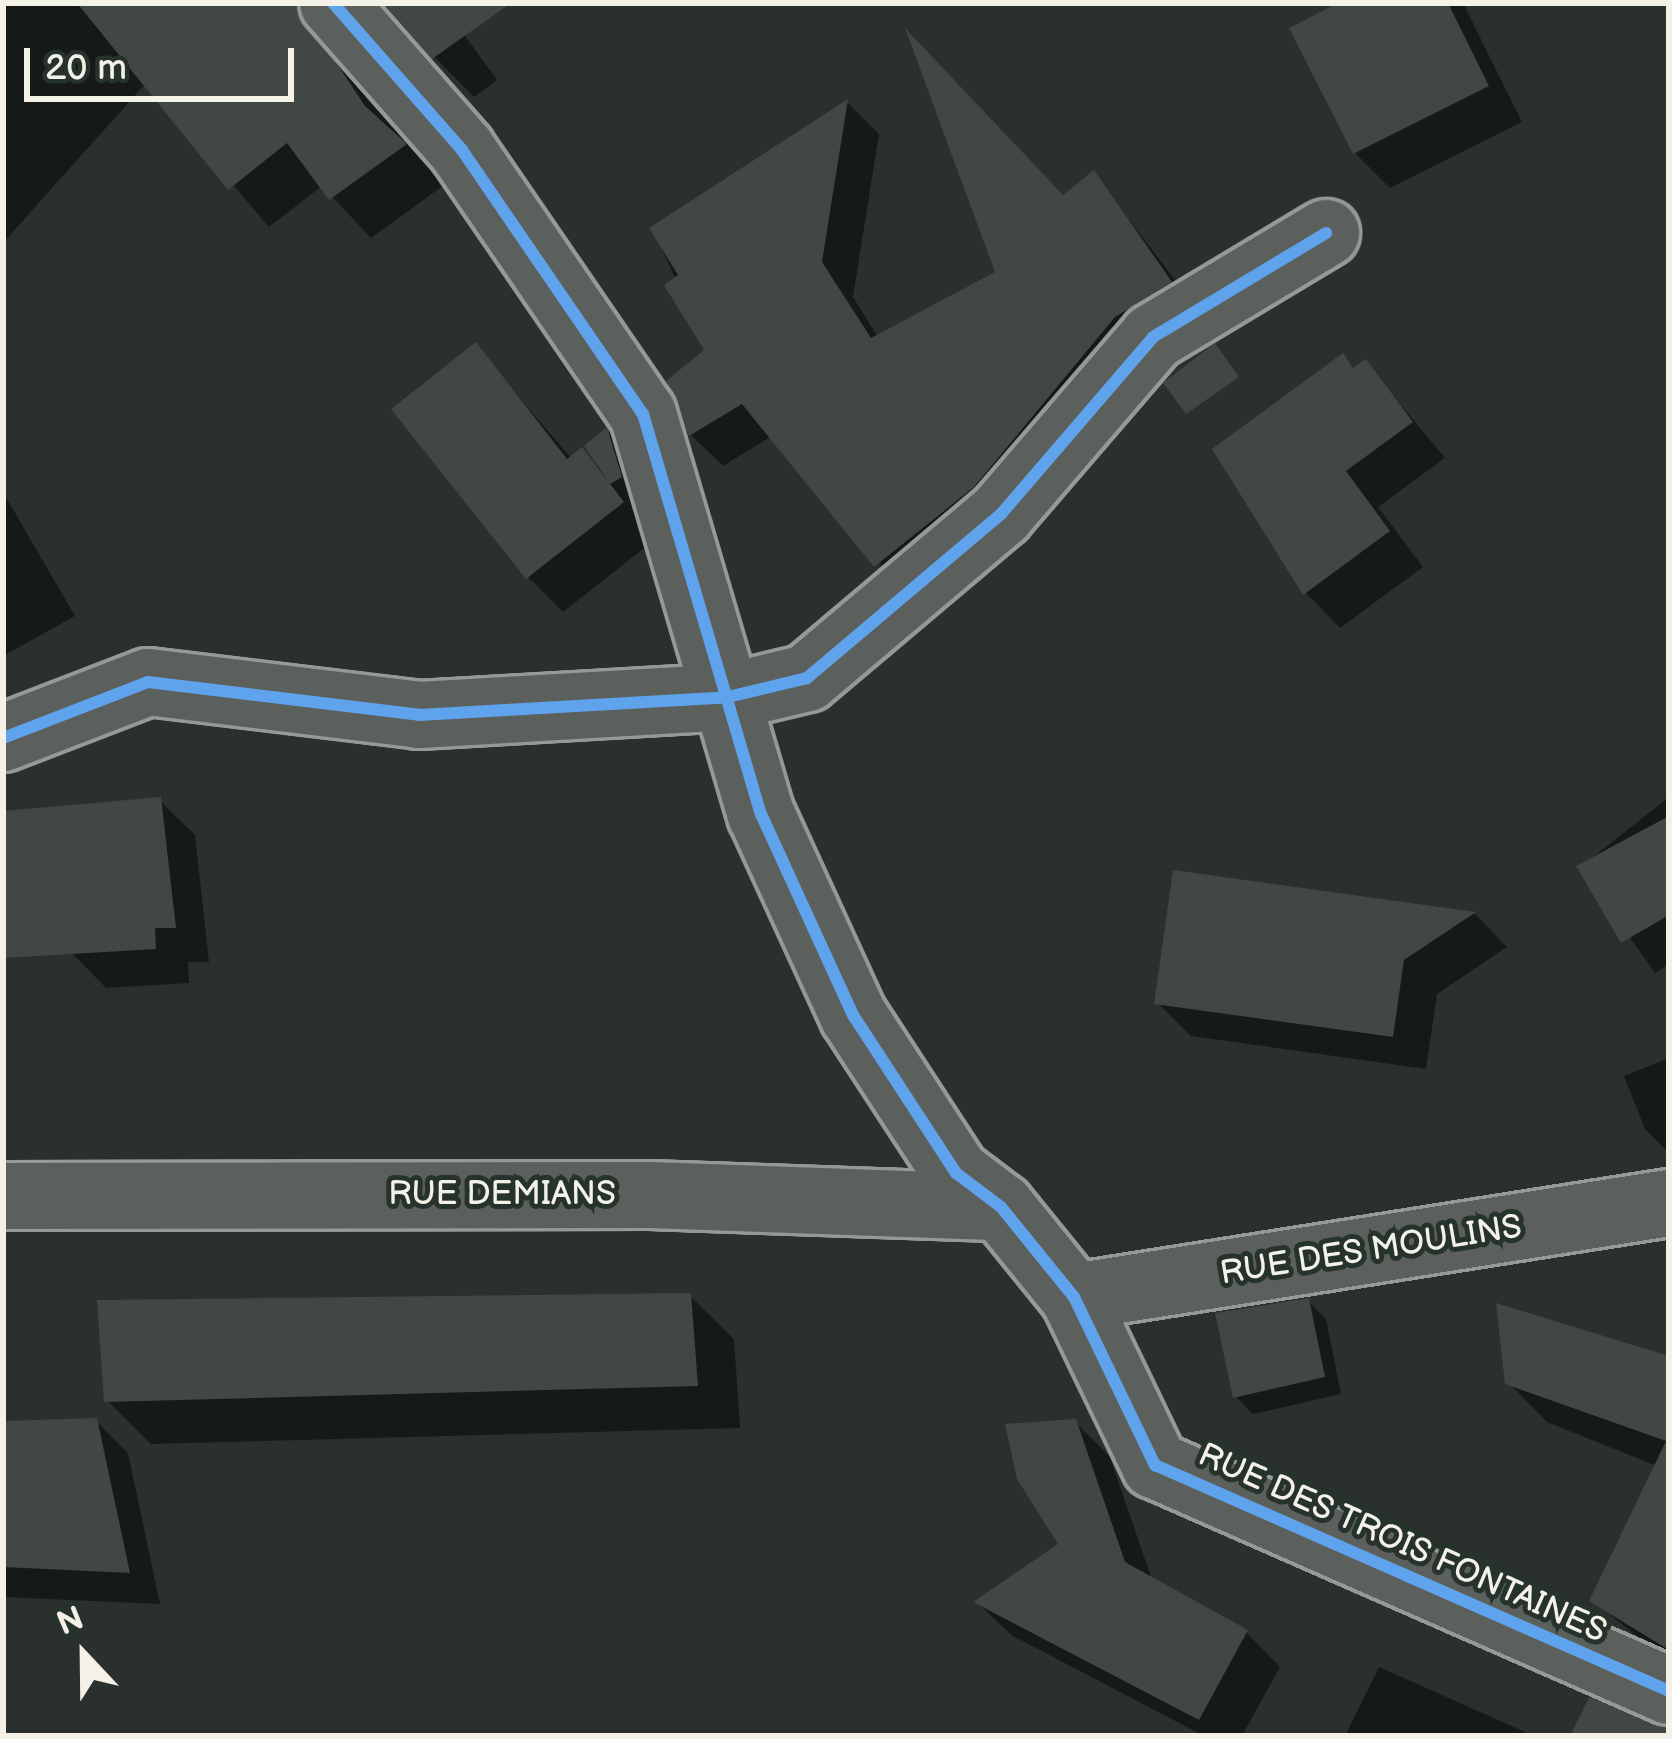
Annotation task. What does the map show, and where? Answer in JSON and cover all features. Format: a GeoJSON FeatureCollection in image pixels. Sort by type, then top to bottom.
{"type":"FeatureCollection","features":[{"type":"Feature","properties":{"kind":"street","name":"RUE DES TROIS FONTAINES"},"geometry":{"type":"LineString","coordinates":[[333,3],[462,150],[643,414],[761,814],[853,1016],[956,1173],[1001,1207],[1074,1297],[1156,1465],[1669,1691]]}},
{"type":"Feature","properties":{"kind":"street"},"geometry":{"type":"LineString","coordinates":[[3,738],[148,682],[419,715],[728,697],[807,678],[1001,514],[1153,337],[1326,233]]}},
{"type":"Feature","properties":{"kind":"street","name":"RUE DEMIANS"},"geometry":{"type":"LineString","coordinates":[[3,1196],[650,1195],[1001,1207]]}},
{"type":"Feature","properties":{"kind":"street","name":"RUE DES MOULINS"},"geometry":{"type":"LineString","coordinates":[[1074,1297],[1669,1204]]}},
{"type":"Feature","properties":{"kind":"building"},"geometry":{"type":"Polygon","coordinates":[[[77,3],[297,3],[365,106],[407,144],[329,200],[287,143],[228,190],[77,3]]]}},
{"type":"Feature","properties":{"kind":"building"},"geometry":{"type":"Polygon","coordinates":[[[383,3],[511,3],[432,59],[383,3]]]}},
{"type":"Feature","properties":{"kind":"building"},"geometry":{"type":"Polygon","coordinates":[[[1338,3],[1448,3],[1489,86],[1353,154],[1289,28],[1338,3]]]}},
{"type":"Feature","properties":{"kind":"building"},"geometry":{"type":"Polygon","coordinates":[[[905,28],[1063,195],[1094,170],[1172,282],[1115,317],[974,487],[874,567],[742,404],[689,436],[666,381],[704,350],[664,285],[678,275],[649,228],[848,99],[822,262],[871,338],[995,272],[905,28]]]}},
{"type":"Feature","properties":{"kind":"building"},"geometry":{"type":"Polygon","coordinates":[[[476,342],[567,459],[582,447],[624,502],[526,579],[391,409],[476,342]]]}},
{"type":"Feature","properties":{"kind":"building"},"geometry":{"type":"Polygon","coordinates":[[[1215,343],[1239,377],[1186,414],[1163,383],[1215,343]]]}},
{"type":"Feature","properties":{"kind":"building"},"geometry":{"type":"Polygon","coordinates":[[[1343,353],[1353,368],[1366,359],[1413,422],[1346,471],[1390,531],[1303,595],[1212,449],[1343,353]]]}},
{"type":"Feature","properties":{"kind":"building"},"geometry":{"type":"Polygon","coordinates":[[[607,427],[622,477],[610,484],[584,446],[607,427]]]}},
{"type":"Feature","properties":{"kind":"building"},"geometry":{"type":"Polygon","coordinates":[[[161,797],[176,928],[155,928],[156,949],[3,958],[3,811],[161,797]]]}},
{"type":"Feature","properties":{"kind":"building"},"geometry":{"type":"Polygon","coordinates":[[[1669,816],[1669,915],[1621,943],[1576,866],[1669,816]]]}},
{"type":"Feature","properties":{"kind":"building"},"geometry":{"type":"Polygon","coordinates":[[[1173,870],[1476,912],[1404,960],[1393,1037],[1154,1004],[1173,870]]]}},
{"type":"Feature","properties":{"kind":"building"},"geometry":{"type":"Polygon","coordinates":[[[691,1293],[698,1386],[104,1402],[97,1300],[691,1293]]]}},
{"type":"Feature","properties":{"kind":"building"},"geometry":{"type":"Polygon","coordinates":[[[1309,1298],[1325,1377],[1233,1398],[1215,1313],[1309,1298]]]}},
{"type":"Feature","properties":{"kind":"building"},"geometry":{"type":"Polygon","coordinates":[[[1496,1303],[1669,1356],[1669,1650],[1589,1601],[1666,1441],[1505,1384],[1496,1303]]]}},
{"type":"Feature","properties":{"kind":"building"},"geometry":{"type":"Polygon","coordinates":[[[97,1418],[130,1573],[3,1567],[3,1421],[97,1418]]]}},
{"type":"Feature","properties":{"kind":"building"},"geometry":{"type":"Polygon","coordinates":[[[1076,1419],[1125,1562],[1248,1630],[1199,1720],[973,1602],[1058,1544],[1017,1479],[1005,1424],[1076,1419]]]}},
{"type":"Feature","properties":{"kind":"building"},"geometry":{"type":"Polygon","coordinates":[[[1589,1697],[1669,1728],[1669,1736],[1570,1736],[1589,1697]]]}},
{"type":"Feature","properties":{"kind":"cycle path"},"geometry":{"type":"LineString","coordinates":[[333,3],[462,150],[643,414],[761,814],[853,1015],[956,1173],[1001,1207],[1074,1297],[1155,1465],[1669,1691]]}},
{"type":"Feature","properties":{"kind":"cycle path"},"geometry":{"type":"LineString","coordinates":[[3,738],[148,682],[419,715],[728,697],[807,678],[1001,514],[1153,337],[1326,233]]}}]}
